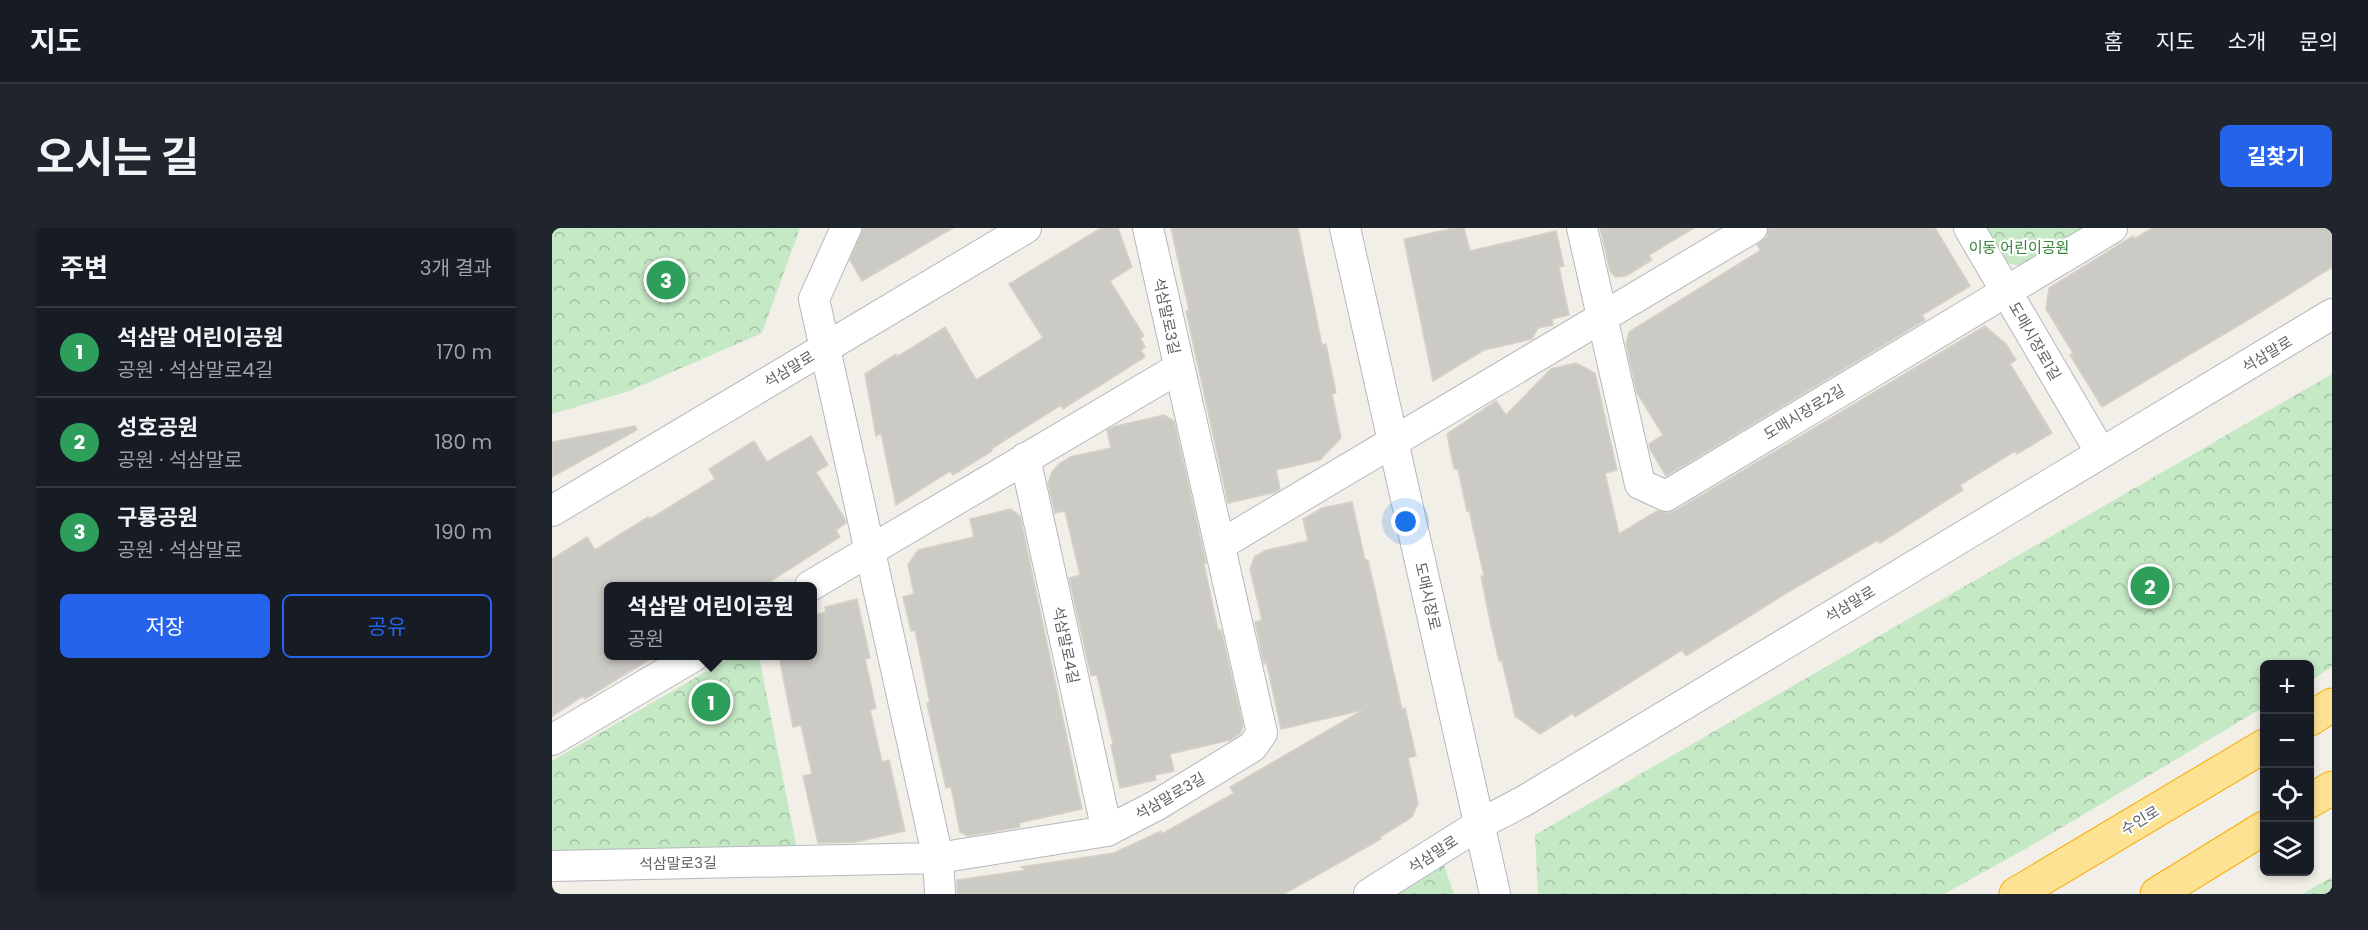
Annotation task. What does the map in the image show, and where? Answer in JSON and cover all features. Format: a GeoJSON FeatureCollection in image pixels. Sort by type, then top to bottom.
{"type":"FeatureCollection","features":[{"type":"Feature","properties":{"kind":"highway"},"geometry":{"type":"LineString","coordinates":[[2314,716],[2332,705]]}},
{"type":"Feature","properties":{"kind":"highway","name":"수인로"},"geometry":{"type":"LineString","coordinates":[[2016,894],[2260,749]]}},
{"type":"Feature","properties":{"kind":"highway"},"geometry":{"type":"LineString","coordinates":[[2314,799],[2332,788]]}},
{"type":"Feature","properties":{"kind":"highway"},"geometry":{"type":"LineString","coordinates":[[2157,894],[2260,831]]}},
{"type":"Feature","properties":{"kind":"street"},"geometry":{"type":"LineString","coordinates":[[846,228],[814,299],[938,858],[940,894]]}},
{"type":"Feature","properties":{"kind":"street","name":"석삼말로"},"geometry":{"type":"LineString","coordinates":[[552,511],[1026,228]]}},
{"type":"Feature","properties":{"kind":"street","name":"석삼말로3길"},"geometry":{"type":"LineString","coordinates":[[552,866],[938,858],[1107,831],[1157,805],[1252,747],[1262,733],[1148,228]]}},
{"type":"Feature","properties":{"kind":"street","name":"도매시장로"},"geometry":{"type":"LineString","coordinates":[[1345,228],[1495,894]]}},
{"type":"Feature","properties":{"kind":"street","name":"도매시장로2길"},"geometry":{"type":"LineString","coordinates":[[1582,228],[1640,484],[1666,496],[2112,228]]}},
{"type":"Feature","properties":{"kind":"street"},"geometry":{"type":"LineString","coordinates":[[1220,545],[1394,440],[1602,320],[1752,228]]}},
{"type":"Feature","properties":{"kind":"street","name":"도매시장로1길"},"geometry":{"type":"LineString","coordinates":[[1969,228],[2101,453]]}},
{"type":"Feature","properties":{"kind":"street","name":"석삼말로"},"geometry":{"type":"LineString","coordinates":[[1369,894],[1480,824],[1524,801],[2332,314]]}},
{"type":"Feature","properties":{"kind":"street"},"geometry":{"type":"LineString","coordinates":[[817,582],[1179,368]]}},
{"type":"Feature","properties":{"kind":"street","name":"석삼말로4길"},"geometry":{"type":"LineString","coordinates":[[1025,458],[1107,831]]}},
{"type":"Feature","properties":{"kind":"street"},"geometry":{"type":"LineString","coordinates":[[552,740],[687,660]]}},
{"type":"Feature","properties":{"kind":"green space"},"geometry":{"type":"Polygon","coordinates":[[[552,228],[800,228],[762,333],[629,391],[552,414],[552,228]]]}},
{"type":"Feature","properties":{"kind":"green space","name":"이동 어린이공원"},"geometry":{"type":"Polygon","coordinates":[[[1982,228],[2086,228],[2023,267],[2003,262],[1982,228]]]}},
{"type":"Feature","properties":{"kind":"green space"},"geometry":{"type":"Polygon","coordinates":[[[2332,374],[2332,667],[2314,678],[2314,660],[2260,660],[2260,709],[2027,848],[1944,894],[1538,894],[1535,835],[2332,374]]]}},
{"type":"Feature","properties":{"kind":"green space"},"geometry":{"type":"Polygon","coordinates":[[[726,660],[760,660],[797,850],[552,851],[552,761],[726,660]]]}},
{"type":"Feature","properties":{"kind":"green space"},"geometry":{"type":"Polygon","coordinates":[[[1442,860],[1454,894],[1396,894],[1442,860]]]}},
{"type":"Feature","properties":{"kind":"green space"},"geometry":{"type":"Polygon","coordinates":[[[2332,877],[2332,894],[2302,894],[2332,877]]]}},
{"type":"Feature","properties":{"kind":"building"},"geometry":{"type":"Polygon","coordinates":[[[863,228],[953,228],[862,281],[850,260],[863,228]]]}},
{"type":"Feature","properties":{"kind":"building"},"geometry":{"type":"Polygon","coordinates":[[[1101,228],[1118,228],[1132,267],[1110,281],[1144,336],[1140,338],[1145,347],[1141,350],[1145,357],[1063,409],[1061,405],[953,475],[950,471],[896,505],[881,433],[876,436],[865,374],[945,327],[976,380],[1043,338],[1009,284],[1101,228]]]}},
{"type":"Feature","properties":{"kind":"building"},"geometry":{"type":"Polygon","coordinates":[[[1171,228],[1298,228],[1322,345],[1326,344],[1336,393],[1332,394],[1341,438],[1320,460],[1276,470],[1280,489],[1276,492],[1228,503],[1186,311],[1189,310],[1171,228]]]}},
{"type":"Feature","properties":{"kind":"building"},"geometry":{"type":"Polygon","coordinates":[[[1454,228],[1464,228],[1470,251],[1556,231],[1564,266],[1559,267],[1569,315],[1552,319],[1553,325],[1538,328],[1532,339],[1484,350],[1433,381],[1404,239],[1454,228]]]}},
{"type":"Feature","properties":{"kind":"building"},"geometry":{"type":"Polygon","coordinates":[[[1600,228],[1694,228],[1649,255],[1652,260],[1626,276],[1616,277],[1610,271],[1600,228]]]}},
{"type":"Feature","properties":{"kind":"building"},"geometry":{"type":"Polygon","coordinates":[[[1769,228],[1935,228],[1970,286],[1922,315],[1925,320],[1666,476],[1650,449],[1649,444],[1663,435],[1637,393],[1626,344],[1629,332],[1761,250],[1757,245],[1767,237],[1769,228]]]}},
{"type":"Feature","properties":{"kind":"building"},"geometry":{"type":"Polygon","coordinates":[[[2152,228],[2332,228],[2332,267],[2102,407],[2070,355],[2073,353],[2046,309],[2049,288],[2133,236],[2134,239],[2152,228]]]}},
{"type":"Feature","properties":{"kind":"building"},"geometry":{"type":"Polygon","coordinates":[[[1985,326],[2006,344],[2016,360],[2010,364],[2052,433],[2017,454],[2015,451],[1960,485],[1963,490],[1880,543],[1878,540],[1788,592],[1686,656],[1682,650],[1575,717],[1573,713],[1540,734],[1515,716],[1490,621],[1481,576],[1484,576],[1469,510],[1467,511],[1458,469],[1454,469],[1447,434],[1496,401],[1506,415],[1551,369],[1576,363],[1595,373],[1617,470],[1605,473],[1619,534],[1657,511],[1666,513],[1675,511],[1985,326]]]}},
{"type":"Feature","properties":{"kind":"building"},"geometry":{"type":"Polygon","coordinates":[[[1164,415],[1174,421],[1206,563],[1204,564],[1218,630],[1221,630],[1243,726],[1240,734],[1230,740],[1170,754],[1174,771],[1155,775],[1156,780],[1120,788],[1111,745],[1113,744],[1097,675],[1091,676],[1069,578],[1080,575],[1065,511],[1055,513],[1048,483],[1052,472],[1070,457],[1111,448],[1107,430],[1164,415]]]}},
{"type":"Feature","properties":{"kind":"building"},"geometry":{"type":"Polygon","coordinates":[[[635,426],[637,430],[552,477],[552,442],[635,426]]]}},
{"type":"Feature","properties":{"kind":"building"},"geometry":{"type":"Polygon","coordinates":[[[811,436],[828,465],[816,472],[846,521],[836,530],[840,537],[769,582],[604,582],[604,660],[648,660],[585,699],[583,696],[552,716],[552,559],[587,537],[595,550],[648,517],[650,519],[715,479],[709,469],[754,441],[767,462],[811,436]]]}},
{"type":"Feature","properties":{"kind":"building"},"geometry":{"type":"Polygon","coordinates":[[[1352,502],[1365,560],[1368,560],[1402,709],[1405,708],[1416,756],[1408,758],[1418,803],[1412,817],[1380,837],[1381,839],[1284,894],[957,894],[957,880],[1026,870],[1021,867],[1114,853],[1161,831],[1162,834],[1234,793],[1230,787],[1363,710],[1281,729],[1255,622],[1262,620],[1250,569],[1255,556],[1267,550],[1308,541],[1303,519],[1322,508],[1352,502]]]}},
{"type":"Feature","properties":{"kind":"building"},"geometry":{"type":"Polygon","coordinates":[[[1011,509],[1020,516],[1082,809],[1019,823],[1020,827],[968,836],[960,832],[951,787],[946,788],[927,703],[930,703],[915,630],[911,631],[903,597],[914,594],[908,565],[918,550],[974,537],[970,519],[1011,509]]]}},
{"type":"Feature","properties":{"kind":"building"},"geometry":{"type":"Polygon","coordinates":[[[857,599],[870,658],[865,659],[876,708],[870,710],[882,762],[889,760],[905,831],[856,842],[818,843],[803,776],[812,774],[801,725],[793,727],[780,660],[817,660],[817,614],[826,612],[825,607],[857,599]]]}},
{"type":"Feature","properties":{"kind":"place","name":"구룡공원"},"geometry":{"type":"Point","coordinates":[666,280]}},
{"type":"Feature","properties":{"kind":"place","name":"성호공원"},"geometry":{"type":"Point","coordinates":[2150,586]}},
{"type":"Feature","properties":{"kind":"place","name":"석삼말 어린이공원"},"geometry":{"type":"Point","coordinates":[711,702]}}]}
